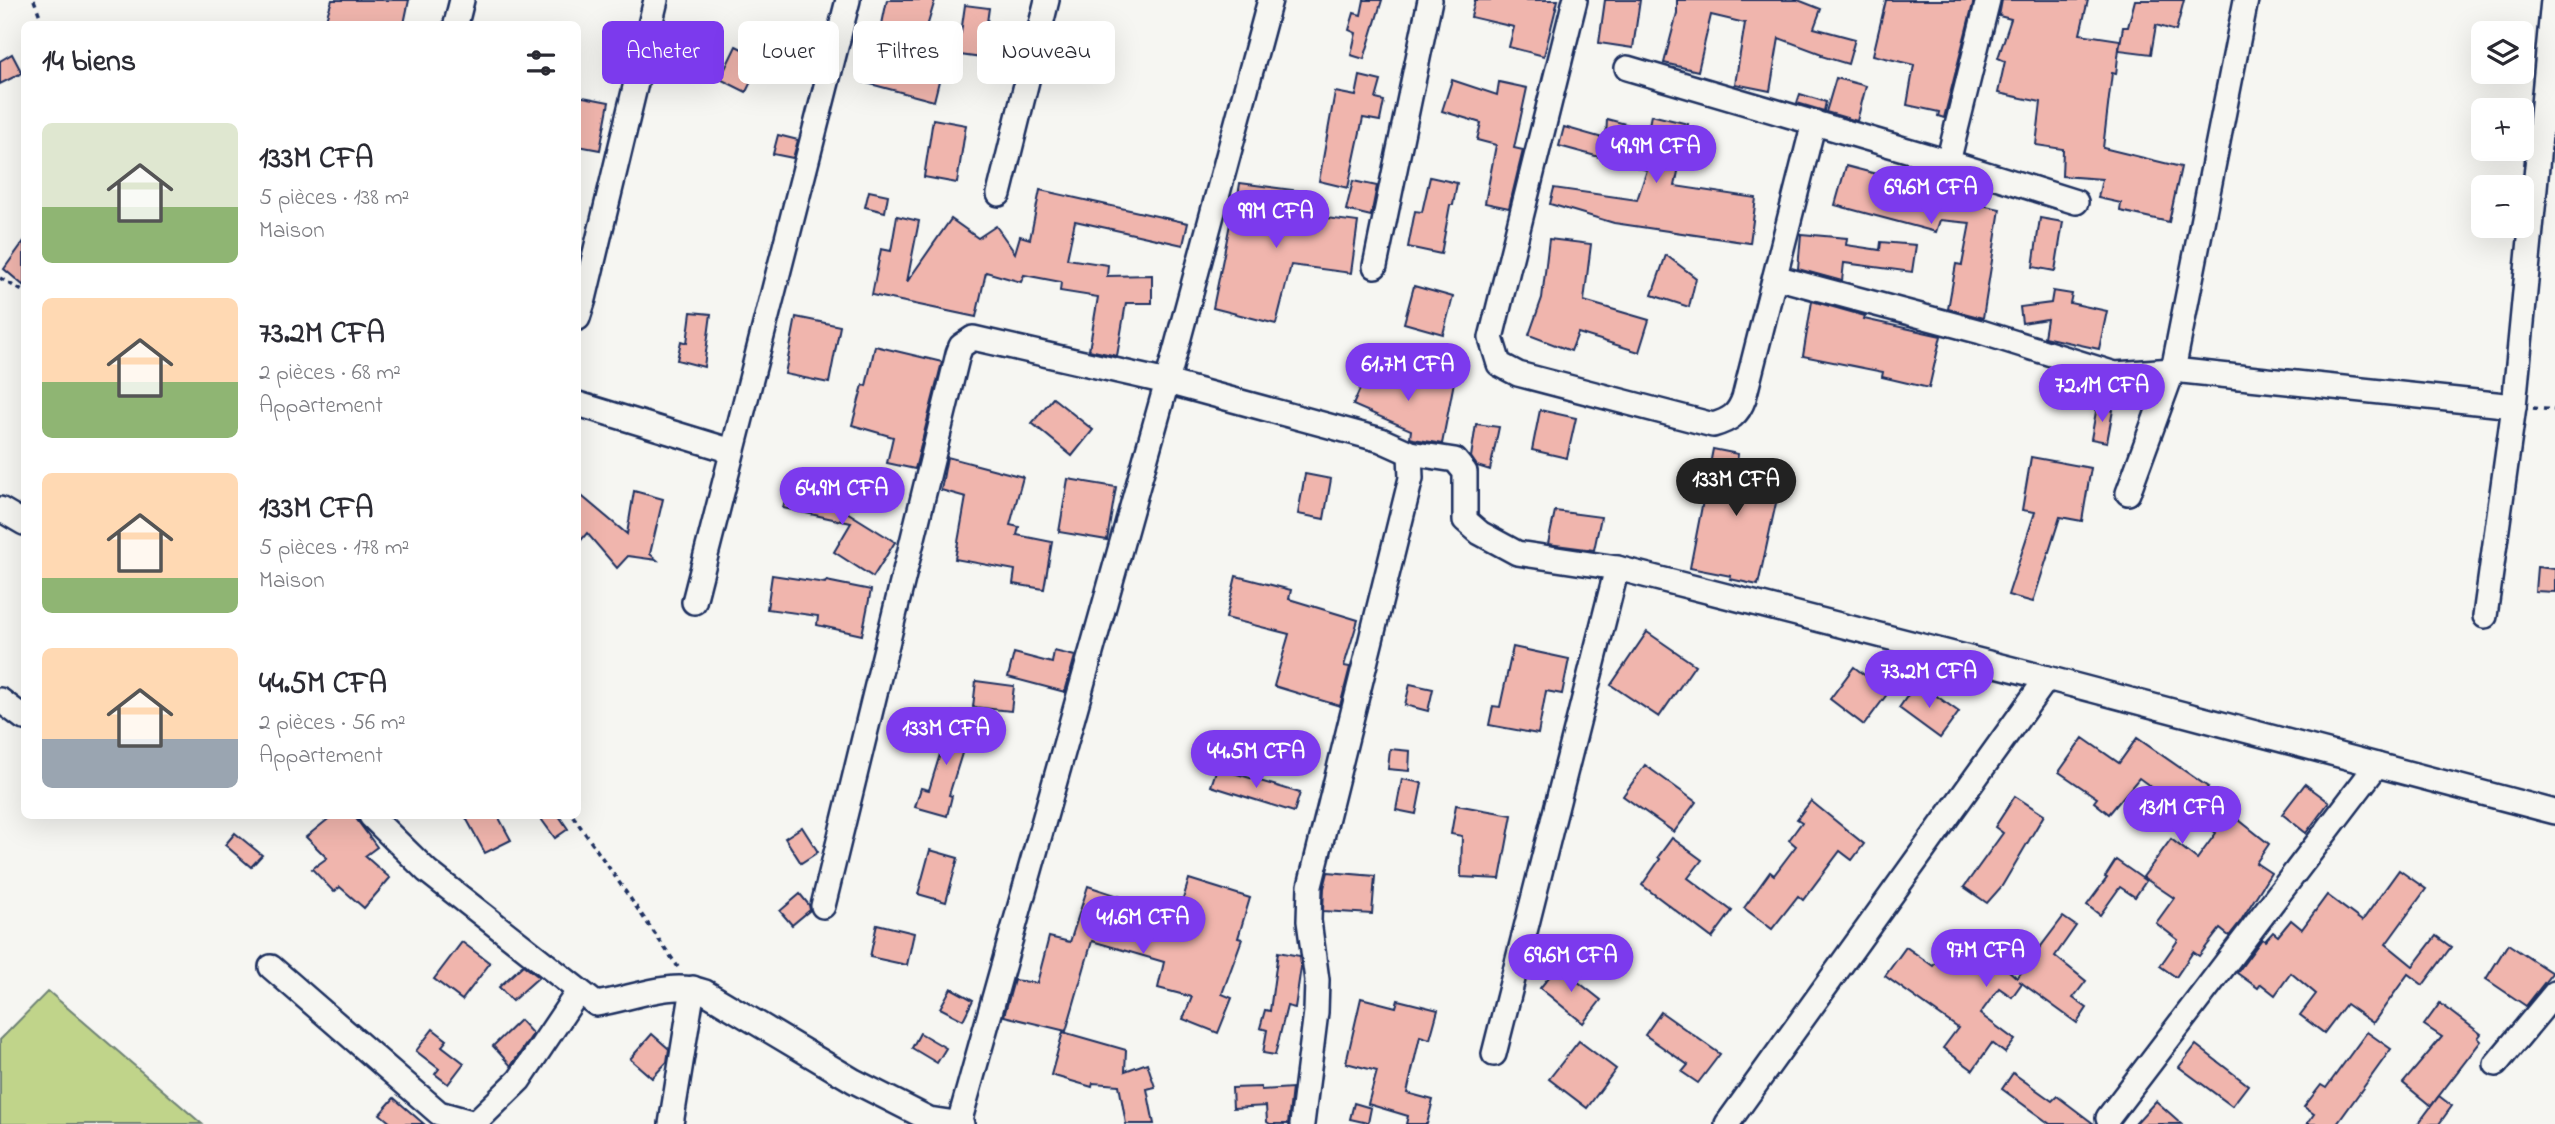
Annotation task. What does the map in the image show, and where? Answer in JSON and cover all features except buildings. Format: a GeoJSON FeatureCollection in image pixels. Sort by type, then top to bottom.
{"type":"FeatureCollection","features":[{"type":"Feature","properties":{"kind":"street"},"geometry":{"type":"LineString","coordinates":[[457,21],[463,0]]}},
{"type":"Feature","properties":{"kind":"street"},"geometry":{"type":"LineString","coordinates":[[581,308],[656,0]]}},
{"type":"Feature","properties":{"kind":"street"},"geometry":{"type":"LineString","coordinates":[[694,602],[848,0]]}},
{"type":"Feature","properties":{"kind":"street"},"geometry":{"type":"LineString","coordinates":[[999,194],[1047,0]]}},
{"type":"Feature","properties":{"kind":"street"},"geometry":{"type":"LineString","coordinates":[[374,819],[427,871],[596,1004],[664,988],[693,988],[705,992],[854,1081],[928,1121],[960,1124],[1167,382],[1270,0]]}},
{"type":"Feature","properties":{"kind":"street"},"geometry":{"type":"LineString","coordinates":[[1375,266],[1430,0]]}},
{"type":"Feature","properties":{"kind":"street"},"geometry":{"type":"LineString","coordinates":[[1575,0],[1491,338],[1499,364],[1518,374],[1713,425],[1730,419],[1739,411],[1814,122]]}},
{"type":"Feature","properties":{"kind":"street"},"geometry":{"type":"LineString","coordinates":[[1948,162],[1988,0]]}},
{"type":"Feature","properties":{"kind":"street"},"geometry":{"type":"LineString","coordinates":[[2128,493],[2173,370],[2246,0]]}},
{"type":"Feature","properties":{"kind":"street"},"geometry":{"type":"LineString","coordinates":[[2485,616],[2514,407],[2551,57],[2553,0]]}},
{"type":"Feature","properties":{"kind":"street"},"geometry":{"type":"LineString","coordinates":[[1627,68],[2076,202]]}},
{"type":"Feature","properties":{"kind":"street"},"geometry":{"type":"LineString","coordinates":[[1775,277],[1981,332],[2115,374],[2173,370],[2514,407]]}},
{"type":"Feature","properties":{"kind":"street"},"geometry":{"type":"LineString","coordinates":[[823,906],[961,346],[973,338],[1167,382],[1381,440],[1410,453],[1455,460],[1465,472],[1465,520],[1480,533],[1517,553],[1617,568],[2555,812]]}},
{"type":"Feature","properties":{"kind":"street"},"geometry":{"type":"LineString","coordinates":[[581,405],[732,452]]}},
{"type":"Feature","properties":{"kind":"street"},"geometry":{"type":"LineString","coordinates":[[1303,1124],[1316,1012],[1317,980],[1309,920],[1310,886],[1411,478],[1410,453]]}},
{"type":"Feature","properties":{"kind":"street"},"geometry":{"type":"LineString","coordinates":[[0,509],[21,521]]}},
{"type":"Feature","properties":{"kind":"street"},"geometry":{"type":"LineString","coordinates":[[1494,1054],[1617,568]]}},
{"type":"Feature","properties":{"kind":"street"},"geometry":{"type":"LineString","coordinates":[[1727,1124],[2047,678]]}},
{"type":"Feature","properties":{"kind":"street"},"geometry":{"type":"LineString","coordinates":[[0,700],[21,716]]}},
{"type":"Feature","properties":{"kind":"street"},"geometry":{"type":"LineString","coordinates":[[2108,1118],[2377,765]]}},
{"type":"Feature","properties":{"kind":"street"},"geometry":{"type":"LineString","coordinates":[[271,967],[439,1113],[475,1123],[519,1080],[578,992]]}},
{"type":"Feature","properties":{"kind":"street"},"geometry":{"type":"LineString","coordinates":[[671,1124],[693,988]]}},
{"type":"Feature","properties":{"kind":"street"},"geometry":{"type":"LineString","coordinates":[[2496,1064],[2555,993]]}},
{"type":"Feature","properties":{"kind":"path"},"geometry":{"type":"LineString","coordinates":[[34,0],[42,21]]}},
{"type":"Feature","properties":{"kind":"path"},"geometry":{"type":"LineString","coordinates":[[0,278],[21,290]]}},
{"type":"Feature","properties":{"kind":"path"},"geometry":{"type":"LineString","coordinates":[[575,819],[693,988]]}},
{"type":"Feature","properties":{"kind":"green space"},"geometry":{"type":"Polygon","coordinates":[[[48,991],[202,1124],[0,1124],[0,1040],[48,991]]]}}]}
